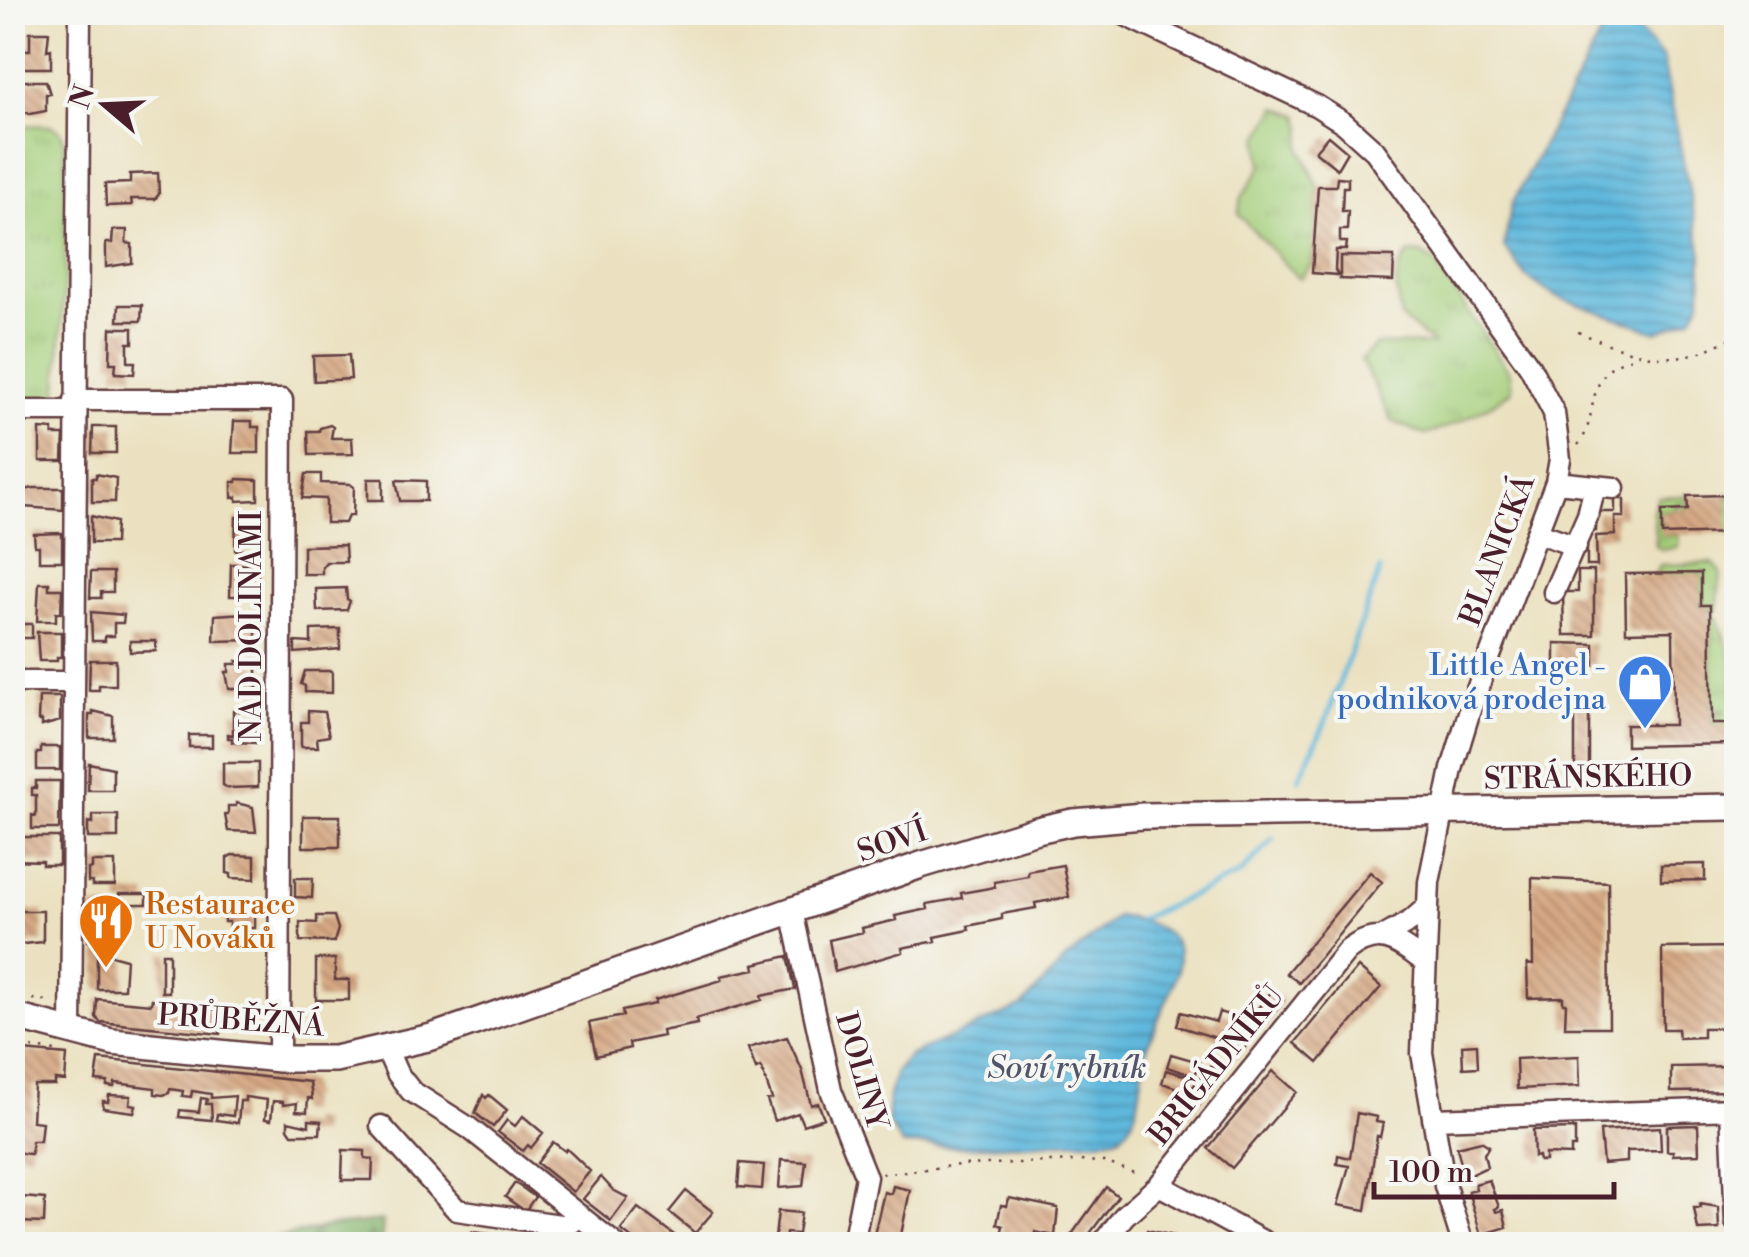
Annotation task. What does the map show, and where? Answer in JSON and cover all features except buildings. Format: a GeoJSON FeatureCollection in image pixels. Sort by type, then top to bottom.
{"type":"FeatureCollection","features":[{"type":"Feature","properties":{"kind":"main road","name":"STRÁNSKÉHO"},"geometry":{"type":"LineString","coordinates":[[1442,812],[1736,806]]}},
{"type":"Feature","properties":{"kind":"main road","name":"SOVÍ"},"geometry":{"type":"LineString","coordinates":[[386,1048],[523,1008],[921,865],[1073,822],[1143,816],[1442,812]]}},
{"type":"Feature","properties":{"kind":"main road","name":"PRŮBĚŽNÁ"},"geometry":{"type":"LineString","coordinates":[[19,1007],[65,1042],[112,1042],[279,1059],[335,1059],[386,1048]]}},
{"type":"Feature","properties":{"kind":"street"},"geometry":{"type":"LineString","coordinates":[[65,1042],[80,12]]}},
{"type":"Feature","properties":{"kind":"street","name":"BLANICKÁ"},"geometry":{"type":"LineString","coordinates":[[1120,12],[1317,106],[1344,123],[1375,151],[1530,367],[1554,413],[1558,474],[1472,703],[1442,812],[1429,882],[1422,1053],[1445,1186],[1462,1244]]}},
{"type":"Feature","properties":{"kind":"street","name":"NAD DOLINAMI"},"geometry":{"type":"LineString","coordinates":[[75,405],[282,400],[279,1059]]}},
{"type":"Feature","properties":{"kind":"street"},"geometry":{"type":"LineString","coordinates":[[12,411],[75,405]]}},
{"type":"Feature","properties":{"kind":"street"},"geometry":{"type":"LineString","coordinates":[[1554,592],[1605,487],[1558,474]]}},
{"type":"Feature","properties":{"kind":"street"},"geometry":{"type":"LineString","coordinates":[[1539,533],[1576,546]]}},
{"type":"Feature","properties":{"kind":"street"},"geometry":{"type":"LineString","coordinates":[[12,682],[72,682]]}},
{"type":"Feature","properties":{"kind":"street","name":"BRIGÁDNÍKŮ"},"geometry":{"type":"LineString","coordinates":[[1102,1244],[1124,1216],[1158,1185],[1346,951],[1363,940],[1383,937],[1428,906]]}},
{"type":"Feature","properties":{"kind":"street","name":"DOLINY"},"geometry":{"type":"LineString","coordinates":[[792,911],[831,1090],[866,1177],[853,1244]]}},
{"type":"Feature","properties":{"kind":"street"},"geometry":{"type":"LineString","coordinates":[[1383,937],[1425,962]]}},
{"type":"Feature","properties":{"kind":"street"},"geometry":{"type":"LineString","coordinates":[[386,1048],[397,1073],[411,1091],[469,1128],[615,1244]]}},
{"type":"Feature","properties":{"kind":"street"},"geometry":{"type":"LineString","coordinates":[[1433,1119],[1734,1109],[1736,1222]]}},
{"type":"Feature","properties":{"kind":"street"},"geometry":{"type":"LineString","coordinates":[[382,1126],[457,1210],[567,1226],[580,1216]]}},
{"type":"Feature","properties":{"kind":"street"},"geometry":{"type":"LineString","coordinates":[[1158,1185],[1266,1244]]}},
{"type":"Feature","properties":{"kind":"path"},"geometry":{"type":"LineString","coordinates":[[1578,332],[1668,360],[1713,349],[1736,335]]}},
{"type":"Feature","properties":{"kind":"path"},"geometry":{"type":"LineString","coordinates":[[1558,474],[1586,436],[1593,398],[1608,370],[1640,354]]}},
{"type":"Feature","properties":{"kind":"path"},"geometry":{"type":"LineString","coordinates":[[1652,715],[1652,725]]}},
{"type":"Feature","properties":{"kind":"path"},"geometry":{"type":"LineString","coordinates":[[19,1007],[46,1001]]}},
{"type":"Feature","properties":{"kind":"path"},"geometry":{"type":"LineString","coordinates":[[21,1047],[65,1042]]}},
{"type":"Feature","properties":{"kind":"path"},"geometry":{"type":"LineString","coordinates":[[866,1177],[960,1166],[1091,1161],[1131,1170],[1158,1185]]}},
{"type":"Feature","properties":{"kind":"green space"},"geometry":{"type":"Polygon","coordinates":[[[1277,107],[1299,115],[1303,127],[1301,149],[1318,186],[1314,248],[1311,264],[1302,277],[1297,277],[1238,214],[1242,197],[1262,166],[1259,139],[1277,107]]]}},
{"type":"Feature","properties":{"kind":"green space"},"geometry":{"type":"Polygon","coordinates":[[[13,125],[52,126],[61,132],[65,146],[65,275],[57,403],[13,406],[13,125]]]}},
{"type":"Feature","properties":{"kind":"green space"},"geometry":{"type":"Polygon","coordinates":[[[1410,253],[1434,262],[1510,373],[1512,390],[1470,416],[1425,435],[1392,421],[1361,360],[1376,345],[1433,344],[1401,318],[1397,276],[1410,253]]]}},
{"type":"Feature","properties":{"kind":"green space"},"geometry":{"type":"Polygon","coordinates":[[[1727,495],[1736,499],[1736,535],[1727,533],[1728,509],[1683,510],[1683,504],[1677,503],[1677,510],[1662,511],[1659,515],[1662,535],[1679,535],[1678,547],[1663,550],[1656,546],[1653,511],[1658,497],[1687,496],[1688,509],[1727,507],[1727,495]]]}},
{"type":"Feature","properties":{"kind":"green space"},"geometry":{"type":"Polygon","coordinates":[[[1713,563],[1721,572],[1717,611],[1711,611],[1710,605],[1701,605],[1701,573],[1655,574],[1660,565],[1713,563]]]}},
{"type":"Feature","properties":{"kind":"green space"},"geometry":{"type":"Polygon","coordinates":[[[1711,618],[1717,618],[1732,659],[1736,744],[1732,744],[1731,724],[1712,724],[1712,713],[1724,710],[1712,709],[1711,618]]]}},
{"type":"Feature","properties":{"kind":"green space"},"geometry":{"type":"Polygon","coordinates":[[[383,1221],[381,1244],[249,1244],[332,1226],[383,1221]]]}},
{"type":"Feature","properties":{"kind":"water"},"geometry":{"type":"Polygon","coordinates":[[[1608,20],[1629,21],[1662,56],[1702,254],[1701,300],[1692,317],[1657,332],[1554,296],[1527,277],[1504,247],[1512,204],[1608,20]]]}},
{"type":"Feature","properties":{"kind":"water","name":"Soví rybník"},"geometry":{"type":"Polygon","coordinates":[[[1118,916],[1151,924],[1170,935],[1178,950],[1178,968],[1146,1052],[1136,1110],[1125,1131],[1100,1140],[963,1147],[903,1145],[887,1122],[889,1095],[896,1071],[910,1055],[1021,1007],[1064,961],[1118,916]]]}},
{"type":"Feature","properties":{"kind":"waterway"},"geometry":{"type":"LineString","coordinates":[[1299,779],[1325,723],[1380,570]]}},
{"type":"Feature","properties":{"kind":"waterway"},"geometry":{"type":"LineString","coordinates":[[1140,919],[1240,874],[1273,839]]}},
{"type":"Feature","properties":{"kind":"place","name":"Little Angel - podniková prodejna"},"geometry":{"type":"Point","coordinates":[1645,731]}},
{"type":"Feature","properties":{"kind":"place","name":"Restaurace U Nováků"},"geometry":{"type":"Point","coordinates":[106,970]}}]}
